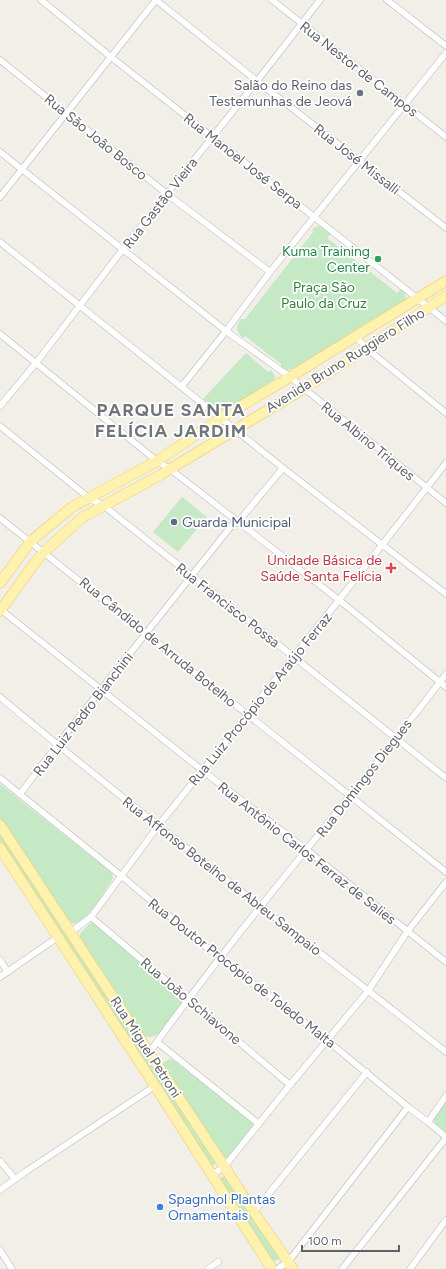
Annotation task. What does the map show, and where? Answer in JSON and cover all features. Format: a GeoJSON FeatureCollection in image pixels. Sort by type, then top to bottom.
{"type":"FeatureCollection","features":[{"type":"Feature","properties":{"kind":"main road","name":"Avenida Bruno Ruggiero Filho"},"geometry":{"type":"LineString","coordinates":[[0,583],[30,542],[72,507],[157,461],[221,418],[446,281]]}},
{"type":"Feature","properties":{"kind":"main road","name":"Avenida Bruno Ruggiero Filho"},"geometry":{"type":"LineString","coordinates":[[0,610],[44,552],[83,517],[170,469],[234,429],[303,389],[446,296]]}},
{"type":"Feature","properties":{"kind":"main road","name":"Rua Miguel Petroni"},"geometry":{"type":"LineString","coordinates":[[0,825],[290,1265]]}},
{"type":"Feature","properties":{"kind":"main road","name":"Rua Miguel Petroni"},"geometry":{"type":"LineString","coordinates":[[0,848],[272,1269]]}},
{"type":"Feature","properties":{"kind":"street","name":"Rua Manoel José Serpa"},"geometry":{"type":"LineString","coordinates":[[41,0],[446,321]]}},
{"type":"Feature","properties":{"kind":"street"},"geometry":{"type":"LineString","coordinates":[[0,197],[156,0]]}},
{"type":"Feature","properties":{"kind":"street","name":"Rua José Missalli"},"geometry":{"type":"LineString","coordinates":[[156,0],[257,81],[446,228]]}},
{"type":"Feature","properties":{"kind":"street","name":"Rua Nestor de Campos"},"geometry":{"type":"LineString","coordinates":[[272,0],[446,137]]}},
{"type":"Feature","properties":{"kind":"street","name":"Rua Gastão Vieira"},"geometry":{"type":"LineString","coordinates":[[0,406],[36,363],[123,249],[320,0]]}},
{"type":"Feature","properties":{"kind":"street"},"geometry":{"type":"LineString","coordinates":[[387,0],[446,46]]}},
{"type":"Feature","properties":{"kind":"street"},"geometry":{"type":"LineString","coordinates":[[182,386],[226,331],[270,272],[446,53]]}},
{"type":"Feature","properties":{"kind":"street","name":"Rua São João Bosco"},"geometry":{"type":"LineString","coordinates":[[0,60],[167,194],[270,272]]}},
{"type":"Feature","properties":{"kind":"street","name":"Rua Albino Triques"},"geometry":{"type":"LineString","coordinates":[[0,152],[226,331],[290,377],[446,503]]}},
{"type":"Feature","properties":{"kind":"street"},"geometry":{"type":"LineString","coordinates":[[0,242],[283,468],[446,594]]}},
{"type":"Feature","properties":{"kind":"street"},"geometry":{"type":"LineString","coordinates":[[0,334],[157,461],[170,469],[339,600],[446,687]]}},
{"type":"Feature","properties":{"kind":"street"},"geometry":{"type":"LineString","coordinates":[[356,336],[366,348],[446,413]]}},
{"type":"Feature","properties":{"kind":"street","name":"Rua Francisco Possa"},"geometry":{"type":"LineString","coordinates":[[0,426],[89,498],[104,506],[191,577],[446,778]]}},
{"type":"Feature","properties":{"kind":"street","name":"Rua Luiz Procópio de Araújo Ferraz"},"geometry":{"type":"LineString","coordinates":[[71,932],[91,917],[158,826],[339,600],[446,463]]}},
{"type":"Feature","properties":{"kind":"street","name":"Rua Luiz Pedro Bianchini"},"geometry":{"type":"LineString","coordinates":[[20,794],[57,745],[232,525],[238,522],[283,468]]}},
{"type":"Feature","properties":{"kind":"street","name":"Rua Cândido de Arruda Botelho"},"geometry":{"type":"LineString","coordinates":[[0,518],[446,872]]}},
{"type":"Feature","properties":{"kind":"street","name":"Rua Antônio Carlos Ferraz de Salies"},"geometry":{"type":"LineString","coordinates":[[0,610],[446,962]]}},
{"type":"Feature","properties":{"kind":"street","name":"Rua Domingos Diegues"},"geometry":{"type":"LineString","coordinates":[[149,1053],[219,958],[446,674]]}},
{"type":"Feature","properties":{"kind":"street","name":"Rua Affonso Botelho de Abreu Sampaio"},"geometry":{"type":"LineString","coordinates":[[0,697],[158,826],[446,1052]]}},
{"type":"Feature","properties":{"kind":"street","name":"Rua Doutor Procópio de Toledo Malta"},"geometry":{"type":"LineString","coordinates":[[0,778],[219,958],[328,1040],[446,1138]]}},
{"type":"Feature","properties":{"kind":"street"},"geometry":{"type":"LineString","coordinates":[[212,1175],[224,1167],[368,991],[407,932],[446,882]]}},
{"type":"Feature","properties":{"kind":"street","name":"Rua João Schiavone"},"geometry":{"type":"LineString","coordinates":[[91,917],[290,1085]]}},
{"type":"Feature","properties":{"kind":"street"},"geometry":{"type":"LineString","coordinates":[[0,977],[58,937]]}},
{"type":"Feature","properties":{"kind":"street"},"geometry":{"type":"LineString","coordinates":[[0,960],[8,972]]}},
{"type":"Feature","properties":{"kind":"street"},"geometry":{"type":"LineString","coordinates":[[157,1042],[259,1124]]}},
{"type":"Feature","properties":{"kind":"street"},"geometry":{"type":"LineString","coordinates":[[254,1212],[367,1072]]}},
{"type":"Feature","properties":{"kind":"street"},"geometry":{"type":"LineString","coordinates":[[0,1190],[155,1086]]}},
{"type":"Feature","properties":{"kind":"street"},"geometry":{"type":"LineString","coordinates":[[428,1122],[446,1096]]}},
{"type":"Feature","properties":{"kind":"street"},"geometry":{"type":"LineString","coordinates":[[277,1269],[290,1265],[408,1107]]}},
{"type":"Feature","properties":{"kind":"street"},"geometry":{"type":"LineString","coordinates":[[342,1269],[446,1138]]}},
{"type":"Feature","properties":{"kind":"street"},"geometry":{"type":"LineString","coordinates":[[0,1161],[15,1179]]}},
{"type":"Feature","properties":{"kind":"street"},"geometry":{"type":"LineString","coordinates":[[410,1269],[446,1220]]}},
{"type":"Feature","properties":{"kind":"street"},"geometry":{"type":"LineString","coordinates":[[0,1250],[12,1269]]}},
{"type":"Feature","properties":{"kind":"street"},"geometry":{"type":"LineString","coordinates":[[208,1269],[218,1262]]}},
{"type":"Feature","properties":{"kind":"green space","name":"Praça São Paulo da Cruz"},"geometry":{"type":"Polygon","coordinates":[[[318,226],[330,234],[327,238],[397,293],[401,289],[405,293],[406,298],[404,302],[295,368],[287,370],[281,367],[281,364],[245,336],[243,338],[237,327],[241,319],[245,319],[314,231],[311,231],[318,226]]]}},
{"type":"Feature","properties":{"kind":"green space"},"geometry":{"type":"Polygon","coordinates":[[[246,353],[268,372],[271,370],[275,376],[274,380],[229,409],[218,409],[203,399],[246,353]]]}},
{"type":"Feature","properties":{"kind":"green space"},"geometry":{"type":"Polygon","coordinates":[[[182,497],[207,517],[178,552],[153,532],[182,497]]]}},
{"type":"Feature","properties":{"kind":"green space"},"geometry":{"type":"Polygon","coordinates":[[[0,784],[112,873],[113,878],[99,900],[90,912],[80,921],[74,924],[69,922],[0,819],[0,784]]]}},
{"type":"Feature","properties":{"kind":"green space"},"geometry":{"type":"Polygon","coordinates":[[[0,829],[217,1163],[212,1166],[210,1165],[0,841],[0,829]]]}},
{"type":"Feature","properties":{"kind":"green space"},"geometry":{"type":"Polygon","coordinates":[[[90,923],[95,924],[183,998],[182,1003],[160,1034],[144,1037],[80,938],[80,934],[90,923]]]}},
{"type":"Feature","properties":{"kind":"green space"},"geometry":{"type":"Polygon","coordinates":[[[169,1059],[173,1060],[250,1119],[253,1123],[229,1158],[225,1158],[163,1066],[164,1062],[169,1059]]]}},
{"type":"Feature","properties":{"kind":"green space"},"geometry":{"type":"Polygon","coordinates":[[[446,1101],[446,1133],[436,1125],[434,1118],[446,1101]]]}},
{"type":"Feature","properties":{"kind":"green space"},"geometry":{"type":"Polygon","coordinates":[[[226,1176],[280,1258],[275,1261],[271,1259],[220,1180],[221,1177],[226,1176]]]}},
{"type":"Feature","properties":{"kind":"place","name":"Salão do Reino das Testemunhas de Jeová"},"geometry":{"type":"Point","coordinates":[360,93]}},
{"type":"Feature","properties":{"kind":"place","name":"Kuma Training Center"},"geometry":{"type":"Point","coordinates":[378,259]}},
{"type":"Feature","properties":{"kind":"place","name":"Guarda Municipal"},"geometry":{"type":"Point","coordinates":[174,522]}},
{"type":"Feature","properties":{"kind":"place","name":"Unidade Básica de Saúde Santa Felícia"},"geometry":{"type":"Point","coordinates":[391,568]}},
{"type":"Feature","properties":{"kind":"place","name":"Spagnhol Plantas Ornamentais"},"geometry":{"type":"Point","coordinates":[160,1207]}},
{"type":"Feature","properties":{"kind":"district","name":"PARQUE SANTA FELÍCIA JARDIM"},"geometry":{"type":"Point","coordinates":[171,420]}}]}
